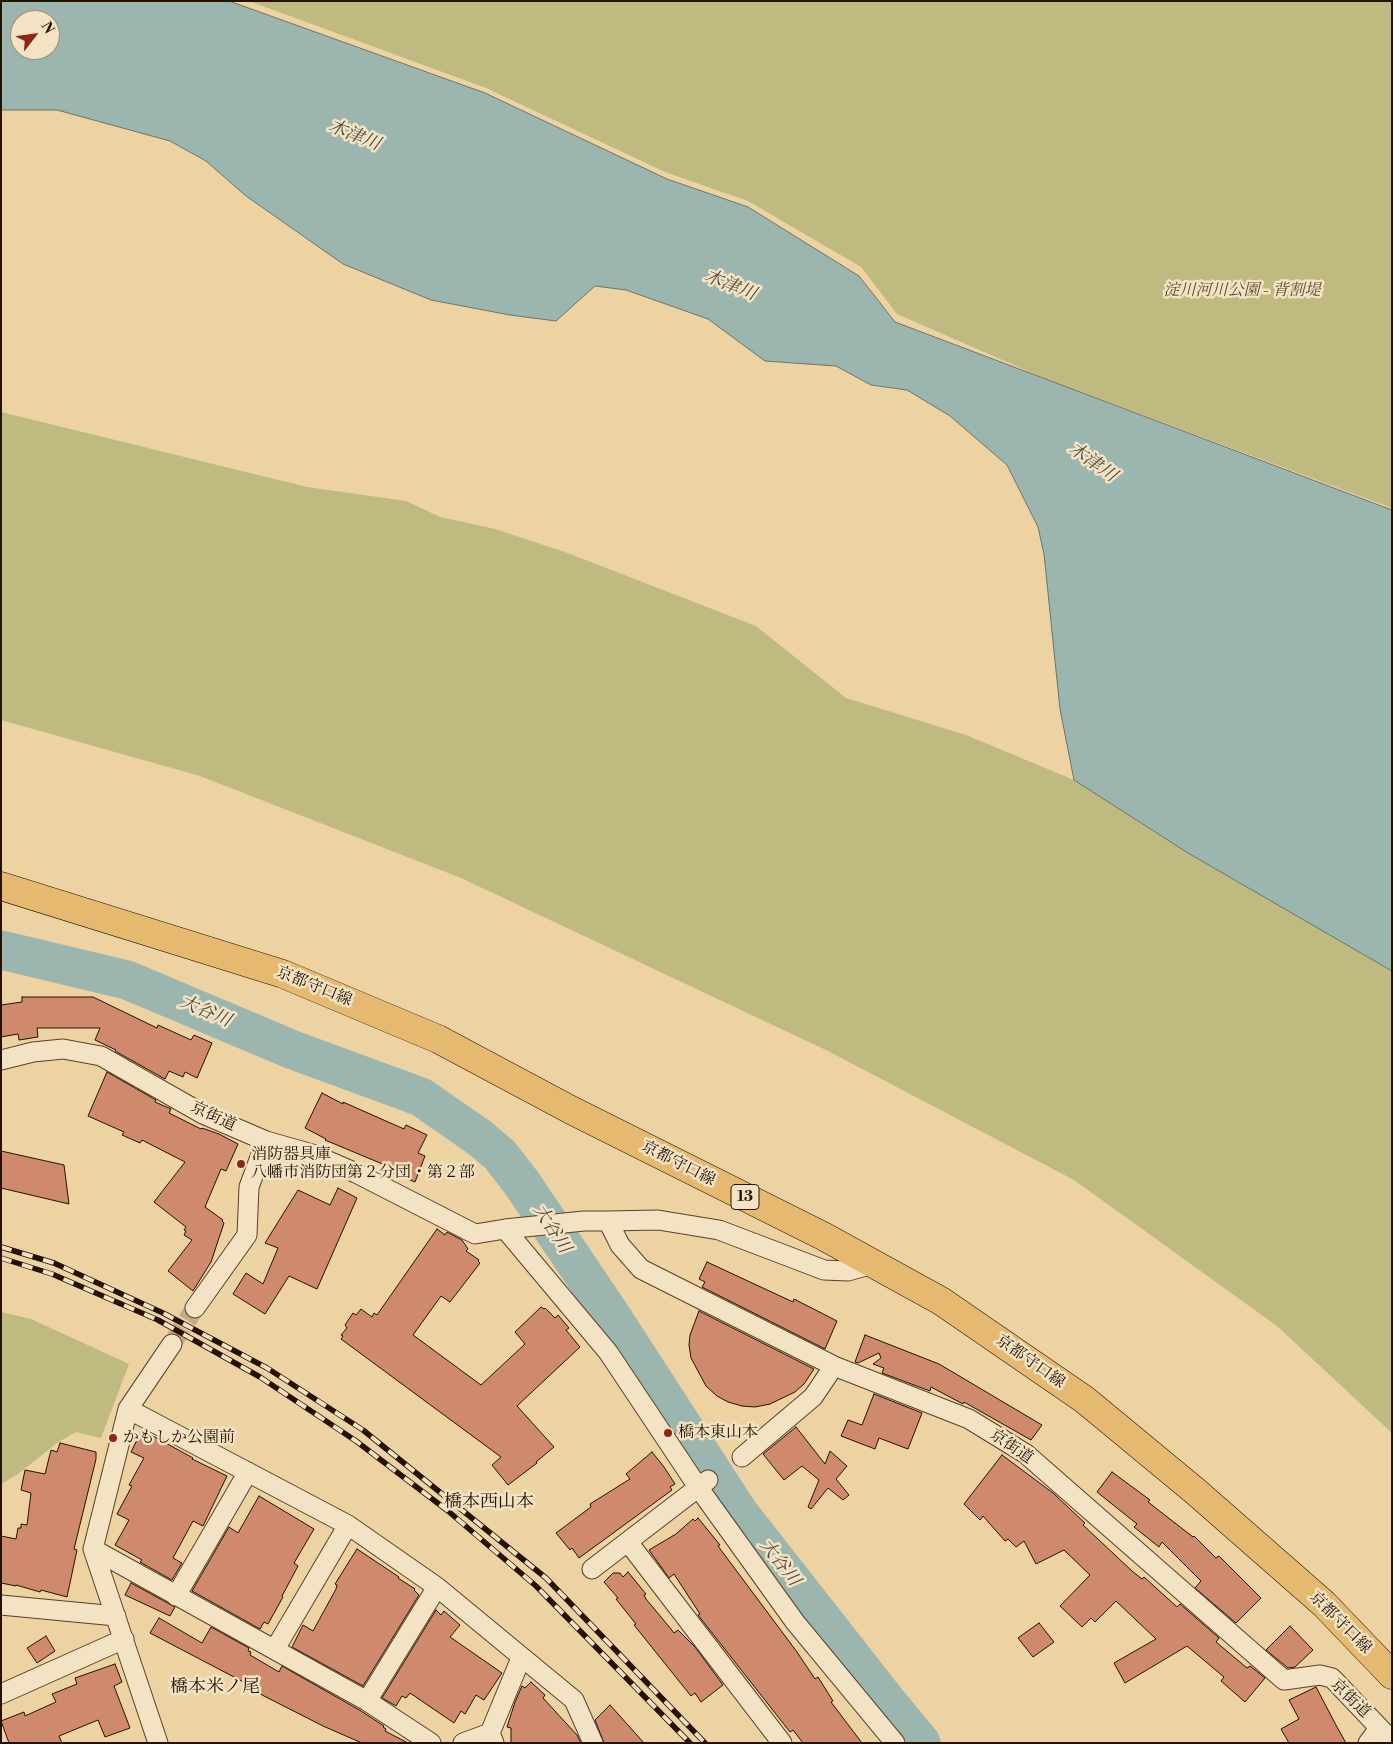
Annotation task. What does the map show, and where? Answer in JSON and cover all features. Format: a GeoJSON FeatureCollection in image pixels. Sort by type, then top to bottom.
{"type":"FeatureCollection","features":[{"type":"Feature","properties":{"kind":"main road","name":"京都守口線"},"geometry":{"type":"LineString","coordinates":[[1,886],[284,974],[438,1039],[571,1110],[823,1236],[941,1301],[1085,1400],[1195,1491],[1324,1604],[1392,1675]]}},
{"type":"Feature","properties":{"kind":"street","name":"京街道"},"geometry":{"type":"LineString","coordinates":[[1,1060],[33,1052],[63,1049],[101,1056],[203,1114],[266,1141],[312,1154],[356,1173],[475,1234],[584,1221],[608,1221],[620,1244],[641,1269],[834,1366],[969,1419],[1026,1454],[1284,1680],[1320,1675],[1332,1678],[1380,1737]]}},
{"type":"Feature","properties":{"kind":"street"},"geometry":{"type":"LineString","coordinates":[[195,1308],[247,1235],[249,1187],[266,1141]]}},
{"type":"Feature","properties":{"kind":"street"},"geometry":{"type":"LineString","coordinates":[[608,1221],[658,1220],[719,1230],[824,1270],[848,1270],[873,1264]]}},
{"type":"Feature","properties":{"kind":"street"},"geometry":{"type":"LineString","coordinates":[[505,1229],[608,1352],[703,1484],[795,1622],[895,1743]]}},
{"type":"Feature","properties":{"kind":"street"},"geometry":{"type":"LineString","coordinates":[[158,1743],[93,1549],[128,1409],[172,1344]]}},
{"type":"Feature","properties":{"kind":"street"},"geometry":{"type":"LineString","coordinates":[[742,1457],[813,1398],[834,1366]]}},
{"type":"Feature","properties":{"kind":"street"},"geometry":{"type":"LineString","coordinates":[[128,1409],[348,1525],[437,1587],[574,1700],[593,1743]]}},
{"type":"Feature","properties":{"kind":"street"},"geometry":{"type":"LineString","coordinates":[[176,1596],[248,1472]]}},
{"type":"Feature","properties":{"kind":"street"},"geometry":{"type":"LineString","coordinates":[[592,1569],[703,1484]]}},
{"type":"Feature","properties":{"kind":"street"},"geometry":{"type":"LineString","coordinates":[[275,1649],[348,1525]]}},
{"type":"Feature","properties":{"kind":"street"},"geometry":{"type":"LineString","coordinates":[[628,1542],[782,1743]]}},
{"type":"Feature","properties":{"kind":"street"},"geometry":{"type":"LineString","coordinates":[[93,1549],[367,1701],[431,1743]]}},
{"type":"Feature","properties":{"kind":"street"},"geometry":{"type":"LineString","coordinates":[[367,1701],[437,1587]]}},
{"type":"Feature","properties":{"kind":"street"},"geometry":{"type":"LineString","coordinates":[[1,1606],[116,1616]]}},
{"type":"Feature","properties":{"kind":"street"},"geometry":{"type":"LineString","coordinates":[[1,1694],[124,1640]]}},
{"type":"Feature","properties":{"kind":"street"},"geometry":{"type":"LineString","coordinates":[[464,1743],[492,1738],[521,1658]]}},
{"type":"Feature","properties":{"kind":"green space","name":"淀川河川公園 - 背割堤"},"geometry":{"type":"Polygon","coordinates":[[[249,1],[1392,1],[1392,508],[1039,376],[897,314],[861,267],[748,201],[665,172],[486,88],[249,1]]]}},
{"type":"Feature","properties":{"kind":"green space"},"geometry":{"type":"Polygon","coordinates":[[[1,412],[307,487],[406,501],[440,517],[495,529],[565,552],[756,626],[846,698],[966,735],[1074,780],[1188,853],[1392,971],[1392,1433],[1277,1326],[1074,1180],[828,1051],[461,878],[200,776],[1,720],[1,412]]]}},
{"type":"Feature","properties":{"kind":"green space"},"geometry":{"type":"Polygon","coordinates":[[[1,1312],[31,1319],[129,1364],[101,1438],[76,1432],[57,1443],[18,1474],[1,1484],[1,1312]]]}},
{"type":"Feature","properties":{"kind":"water","name":"木津川"},"geometry":{"type":"Polygon","coordinates":[[[1,1],[229,1],[485,93],[667,179],[748,207],[859,276],[895,322],[1392,510],[1392,971],[1188,853],[1074,780],[1060,709],[1044,554],[1038,527],[1007,465],[950,416],[907,390],[871,385],[836,366],[765,361],[708,319],[626,290],[595,286],[556,321],[510,315],[431,300],[343,264],[246,196],[206,161],[170,141],[57,110],[1,110],[1,1]]]}},
{"type":"Feature","properties":{"kind":"building"},"geometry":{"type":"Polygon","coordinates":[[[22,997],[93,997],[157,1028],[158,1025],[191,1040],[194,1035],[212,1043],[197,1078],[185,1072],[183,1077],[169,1071],[165,1079],[95,1040],[100,1028],[37,1028],[38,1037],[19,1040],[18,1034],[1,1037],[1,1005],[22,1002],[22,997]]]}},
{"type":"Feature","properties":{"kind":"building"},"geometry":{"type":"Polygon","coordinates":[[[107,1072],[156,1100],[155,1102],[171,1109],[169,1113],[238,1144],[226,1171],[221,1169],[205,1207],[223,1220],[224,1223],[211,1262],[193,1291],[168,1271],[192,1240],[184,1235],[186,1227],[154,1202],[185,1162],[142,1140],[140,1143],[122,1135],[124,1132],[88,1116],[107,1072]]]}},
{"type":"Feature","properties":{"kind":"building"},"geometry":{"type":"Polygon","coordinates":[[[322,1093],[343,1104],[343,1102],[404,1129],[406,1125],[427,1135],[418,1153],[425,1156],[415,1182],[390,1172],[392,1168],[325,1140],[305,1128],[322,1093]]]}},
{"type":"Feature","properties":{"kind":"building"},"geometry":{"type":"Polygon","coordinates":[[[1,1151],[64,1165],[69,1204],[1,1188],[1,1151]]]}},
{"type":"Feature","properties":{"kind":"building"},"geometry":{"type":"Polygon","coordinates":[[[338,1188],[357,1198],[317,1289],[289,1276],[265,1314],[233,1294],[246,1273],[263,1284],[278,1248],[265,1243],[298,1190],[330,1205],[338,1188]]]}},
{"type":"Feature","properties":{"kind":"building"},"geometry":{"type":"Polygon","coordinates":[[[437,1229],[445,1235],[447,1232],[462,1240],[468,1249],[466,1251],[479,1260],[480,1263],[450,1302],[441,1296],[413,1335],[481,1385],[525,1344],[515,1332],[541,1307],[545,1308],[555,1318],[558,1315],[569,1328],[566,1330],[580,1347],[517,1406],[554,1447],[537,1463],[508,1485],[492,1465],[501,1457],[341,1339],[343,1336],[341,1335],[347,1328],[345,1325],[353,1313],[356,1315],[361,1309],[372,1317],[374,1313],[377,1315],[437,1229]]]}},
{"type":"Feature","properties":{"kind":"building"},"geometry":{"type":"Polygon","coordinates":[[[707,1262],[793,1302],[794,1299],[837,1321],[825,1349],[702,1287],[705,1282],[699,1279],[707,1262]]]}},
{"type":"Feature","properties":{"kind":"building"},"geometry":{"type":"Polygon","coordinates":[[[699,1311],[814,1369],[804,1384],[795,1392],[770,1404],[755,1407],[728,1402],[717,1396],[706,1386],[691,1358],[690,1335],[699,1311]]]}},
{"type":"Feature","properties":{"kind":"building"},"geometry":{"type":"Polygon","coordinates":[[[865,1335],[939,1364],[1042,1425],[1031,1440],[964,1402],[963,1404],[931,1387],[930,1391],[882,1373],[884,1368],[873,1364],[881,1358],[879,1353],[858,1363],[855,1362],[865,1335]]]}},
{"type":"Feature","properties":{"kind":"building"},"geometry":{"type":"Polygon","coordinates":[[[874,1394],[922,1413],[908,1449],[879,1438],[875,1449],[841,1436],[848,1420],[862,1425],[874,1394]]]}},
{"type":"Feature","properties":{"kind":"building"},"geometry":{"type":"Polygon","coordinates":[[[796,1427],[825,1464],[830,1451],[847,1466],[836,1479],[849,1495],[843,1500],[828,1488],[811,1509],[808,1507],[819,1480],[802,1466],[784,1480],[763,1454],[796,1427]]]}},
{"type":"Feature","properties":{"kind":"building"},"geometry":{"type":"Polygon","coordinates":[[[142,1430],[192,1459],[227,1476],[203,1526],[193,1521],[173,1558],[182,1563],[172,1580],[115,1545],[129,1520],[117,1514],[132,1486],[129,1485],[144,1458],[131,1452],[142,1430]]]}},
{"type":"Feature","properties":{"kind":"building"},"geometry":{"type":"Polygon","coordinates":[[[60,1443],[96,1452],[96,1459],[74,1549],[77,1550],[67,1597],[1,1583],[1,1536],[16,1539],[18,1528],[21,1528],[21,1524],[27,1525],[31,1493],[21,1490],[25,1470],[45,1474],[51,1450],[57,1452],[60,1443]]]}},
{"type":"Feature","properties":{"kind":"building"},"geometry":{"type":"Polygon","coordinates":[[[652,1452],[675,1484],[670,1487],[672,1490],[579,1558],[572,1548],[570,1550],[556,1533],[591,1507],[590,1504],[630,1479],[626,1474],[652,1452]]]}},
{"type":"Feature","properties":{"kind":"building"},"geometry":{"type":"Polygon","coordinates":[[[1002,1455],[1053,1493],[1085,1523],[1083,1525],[1132,1571],[1142,1579],[1144,1577],[1177,1607],[1180,1604],[1219,1638],[1216,1642],[1247,1668],[1250,1666],[1265,1678],[1245,1702],[1221,1681],[1224,1677],[1187,1646],[1125,1683],[1114,1663],[1156,1639],[1116,1601],[1095,1622],[1091,1618],[1082,1627],[1060,1606],[1090,1575],[1064,1550],[1036,1564],[1024,1541],[1016,1547],[1008,1539],[1005,1541],[983,1516],[980,1520],[964,1504],[1002,1455]]]}},
{"type":"Feature","properties":{"kind":"building"},"geometry":{"type":"Polygon","coordinates":[[[1112,1472],[1194,1536],[1216,1558],[1219,1556],[1261,1598],[1236,1623],[1195,1588],[1201,1581],[1162,1542],[1159,1547],[1134,1527],[1137,1524],[1097,1492],[1112,1472]]]}},
{"type":"Feature","properties":{"kind":"building"},"geometry":{"type":"Polygon","coordinates":[[[259,1496],[314,1529],[294,1563],[298,1566],[283,1597],[268,1624],[264,1622],[260,1629],[192,1591],[229,1527],[238,1533],[259,1496]]]}},
{"type":"Feature","properties":{"kind":"building"},"geometry":{"type":"Polygon","coordinates":[[[698,1518],[720,1545],[718,1546],[815,1679],[818,1677],[833,1701],[831,1702],[862,1743],[803,1743],[793,1730],[790,1732],[698,1615],[700,1614],[674,1574],[669,1578],[649,1550],[676,1534],[693,1519],[695,1521],[698,1518]]]}},
{"type":"Feature","properties":{"kind":"building"},"geometry":{"type":"Polygon","coordinates":[[[357,1549],[399,1577],[415,1589],[419,1595],[363,1686],[292,1647],[303,1625],[313,1631],[336,1589],[337,1585],[335,1584],[357,1549]]]}},
{"type":"Feature","properties":{"kind":"building"},"geometry":{"type":"Polygon","coordinates":[[[628,1572],[646,1594],[644,1595],[646,1599],[674,1633],[678,1630],[695,1647],[723,1685],[701,1702],[695,1693],[691,1696],[634,1625],[636,1624],[616,1599],[618,1598],[604,1582],[613,1573],[620,1573],[623,1577],[628,1572]]]}},
{"type":"Feature","properties":{"kind":"building"},"geometry":{"type":"Polygon","coordinates":[[[131,1583],[175,1607],[170,1616],[125,1595],[131,1583]]]}},
{"type":"Feature","properties":{"kind":"building"},"geometry":{"type":"Polygon","coordinates":[[[436,1610],[441,1615],[444,1611],[460,1625],[450,1637],[502,1673],[484,1700],[476,1695],[465,1714],[461,1711],[454,1723],[410,1693],[406,1698],[402,1696],[396,1706],[382,1698],[436,1610]]]}},
{"type":"Feature","properties":{"kind":"building"},"geometry":{"type":"Polygon","coordinates":[[[159,1618],[202,1643],[211,1627],[249,1648],[250,1655],[279,1672],[282,1666],[361,1711],[384,1726],[385,1731],[408,1743],[362,1743],[323,1726],[264,1696],[252,1689],[253,1687],[150,1633],[159,1618]]]}},
{"type":"Feature","properties":{"kind":"building"},"geometry":{"type":"Polygon","coordinates":[[[1039,1623],[1054,1642],[1033,1657],[1018,1638],[1039,1623]]]}},
{"type":"Feature","properties":{"kind":"building"},"geometry":{"type":"Polygon","coordinates":[[[1290,1626],[1313,1650],[1295,1667],[1288,1668],[1266,1650],[1290,1626]]]}},
{"type":"Feature","properties":{"kind":"building"},"geometry":{"type":"Polygon","coordinates":[[[46,1636],[55,1651],[37,1663],[27,1648],[46,1636]]]}},
{"type":"Feature","properties":{"kind":"building"},"geometry":{"type":"Polygon","coordinates":[[[115,1664],[122,1682],[114,1686],[130,1728],[105,1737],[98,1720],[59,1736],[62,1743],[9,1743],[1,1721],[24,1712],[25,1716],[56,1702],[52,1694],[77,1684],[75,1678],[115,1664]]]}},
{"type":"Feature","properties":{"kind":"building"},"geometry":{"type":"Polygon","coordinates":[[[531,1682],[545,1695],[543,1698],[577,1735],[581,1743],[511,1743],[511,1728],[507,1727],[515,1702],[522,1686],[525,1688],[531,1682]]]}},
{"type":"Feature","properties":{"kind":"building"},"geometry":{"type":"Polygon","coordinates":[[[1316,1687],[1346,1743],[1289,1743],[1281,1729],[1299,1719],[1289,1700],[1316,1687]]]}},
{"type":"Feature","properties":{"kind":"building"},"geometry":{"type":"Polygon","coordinates":[[[610,1705],[644,1743],[604,1743],[595,1720],[610,1705]]]}},
{"type":"Feature","properties":{"kind":"waterway","name":"大谷川"},"geometry":{"type":"LineString","coordinates":[[1,950],[127,980],[293,1050],[421,1097],[480,1138],[500,1155],[521,1182],[610,1314],[739,1513],[921,1743]]}},
{"type":"Feature","properties":{"kind":"tunnel"},"geometry":{"type":"LineString","coordinates":[[172,1344],[195,1308]]}},
{"type":"Feature","properties":{"kind":"railway"},"geometry":{"type":"LineString","coordinates":[[1,1247],[54,1263],[163,1313],[267,1368],[363,1430],[546,1578],[705,1743]]}},
{"type":"Feature","properties":{"kind":"railway"},"geometry":{"type":"LineString","coordinates":[[1,1258],[52,1274],[158,1320],[260,1377],[356,1441],[448,1511],[536,1586],[690,1743]]}},
{"type":"Feature","properties":{"kind":"place","name":"消防器具庫 八幡市消防団第２分団・第２部"},"geometry":{"type":"Point","coordinates":[241,1164]}},
{"type":"Feature","properties":{"kind":"place","name":"橋本東山本"},"geometry":{"type":"Point","coordinates":[668,1433]}},
{"type":"Feature","properties":{"kind":"place","name":"かもしか公園前"},"geometry":{"type":"Point","coordinates":[113,1438]}},
{"type":"Feature","properties":{"kind":"district","name":"橋本西山本"},"geometry":{"type":"Point","coordinates":[489,1503]}},
{"type":"Feature","properties":{"kind":"district","name":"橋本米ノ尾"},"geometry":{"type":"Point","coordinates":[215,1688]}}]}
